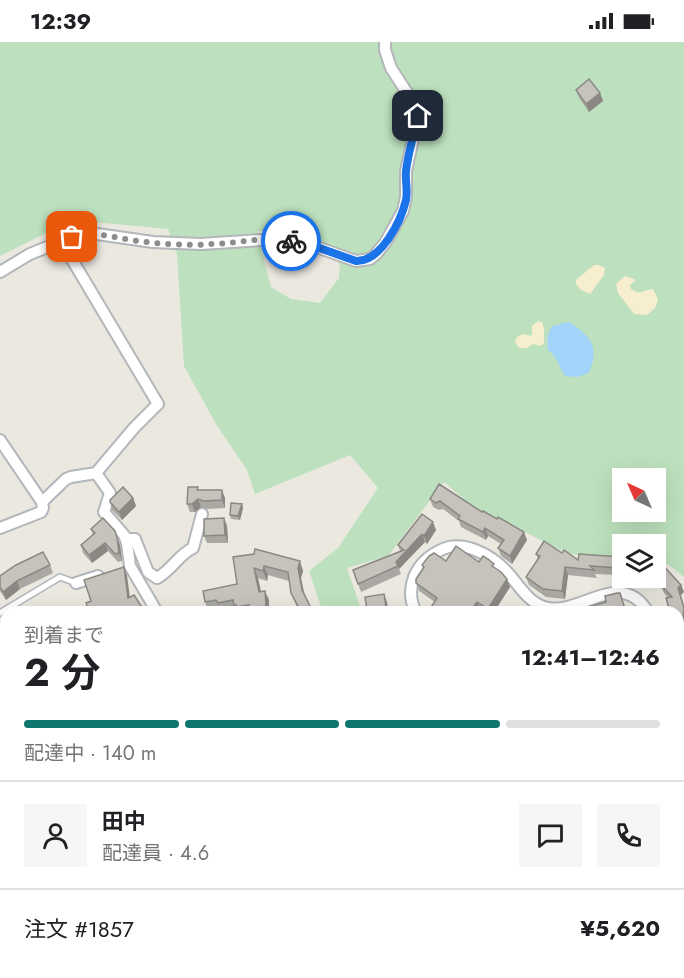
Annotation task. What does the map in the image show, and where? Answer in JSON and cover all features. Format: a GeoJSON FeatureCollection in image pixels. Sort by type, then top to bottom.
{"type":"FeatureCollection","features":[{"type":"Feature","properties":{"kind":"street"},"geometry":{"type":"LineString","coordinates":[[0,272],[30,254],[80,234],[153,242],[201,244],[277,239],[311,245],[356,261],[370,259],[385,243],[403,211],[406,197],[406,171],[418,116],[413,102],[391,68],[385,42]]}},
{"type":"Feature","properties":{"kind":"street"},"geometry":{"type":"LineString","coordinates":[[42,502],[71,477],[96,473],[134,428],[158,404],[61,241]]}},
{"type":"Feature","properties":{"kind":"street"},"geometry":{"type":"LineString","coordinates":[[0,440],[42,502],[43,508],[41,512],[0,528]]}},
{"type":"Feature","properties":{"kind":"street"},"geometry":{"type":"LineString","coordinates":[[96,473],[110,493],[104,512],[126,539],[119,570]]}},
{"type":"Feature","properties":{"kind":"street"},"geometry":{"type":"LineString","coordinates":[[126,539],[135,539],[148,572],[157,578],[168,572],[183,553],[193,548],[202,514]]}},
{"type":"Feature","properties":{"kind":"street"},"geometry":{"type":"LineString","coordinates":[[413,606],[411,591],[420,566],[443,548],[458,546],[472,548],[499,564],[525,594],[541,606]]}},
{"type":"Feature","properties":{"kind":"street"},"geometry":{"type":"LineString","coordinates":[[76,583],[119,570]]}},
{"type":"Feature","properties":{"kind":"street"},"geometry":{"type":"LineString","coordinates":[[119,570],[152,606]]}},
{"type":"Feature","properties":{"kind":"street"},"geometry":{"type":"LineString","coordinates":[[569,606],[604,593],[615,592],[629,595],[643,606]]}},
{"type":"Feature","properties":{"kind":"lane"},"geometry":{"type":"LineString","coordinates":[[12,606],[60,577],[76,583]]}},
{"type":"Feature","properties":{"kind":"green space"},"geometry":{"type":"Polygon","coordinates":[[[0,42],[684,42],[684,577],[666,565],[666,534],[612,534],[612,559],[569,554],[472,506],[444,482],[388,556],[347,568],[360,606],[321,606],[309,571],[338,548],[378,488],[350,455],[255,494],[247,470],[216,424],[184,366],[177,254],[168,229],[72,220],[0,256],[0,42]],[[258,231],[271,287],[291,299],[320,303],[339,278],[340,264],[320,240],[273,231],[258,231]]]}},
{"type":"Feature","properties":{"kind":"sand"},"geometry":{"type":"Polygon","coordinates":[[[594,265],[605,268],[604,275],[590,294],[581,290],[576,280],[594,265]]]}},
{"type":"Feature","properties":{"kind":"sand"},"geometry":{"type":"Polygon","coordinates":[[[625,276],[636,280],[630,285],[634,291],[653,289],[658,299],[655,308],[647,315],[634,314],[618,293],[616,284],[625,276]]]}},
{"type":"Feature","properties":{"kind":"sand"},"geometry":{"type":"Polygon","coordinates":[[[538,321],[542,322],[544,328],[544,343],[541,346],[533,344],[527,348],[519,348],[515,342],[517,337],[523,334],[531,336],[532,326],[538,321]]]}},
{"type":"Feature","properties":{"kind":"water"},"geometry":{"type":"Polygon","coordinates":[[[569,322],[588,337],[593,349],[594,356],[589,373],[578,377],[565,376],[556,358],[548,350],[549,332],[552,326],[569,322]]]}},
{"type":"Feature","properties":{"kind":"building"},"geometry":{"type":"Polygon","coordinates":[[[589,79],[600,93],[586,104],[576,90],[589,79]]]}},
{"type":"Feature","properties":{"kind":"building"},"geometry":{"type":"Polygon","coordinates":[[[439,484],[482,512],[497,519],[498,517],[524,532],[510,556],[498,548],[504,540],[485,528],[483,532],[458,519],[460,516],[440,501],[436,503],[430,499],[439,484]]]}},
{"type":"Feature","properties":{"kind":"building"},"geometry":{"type":"Polygon","coordinates":[[[123,487],[133,498],[119,512],[110,500],[123,487]]]}},
{"type":"Feature","properties":{"kind":"building"},"geometry":{"type":"Polygon","coordinates":[[[188,487],[198,487],[197,490],[222,490],[222,500],[198,499],[192,504],[187,504],[188,487]]]}},
{"type":"Feature","properties":{"kind":"building"},"geometry":{"type":"Polygon","coordinates":[[[231,503],[242,504],[238,516],[230,515],[231,503]]]}},
{"type":"Feature","properties":{"kind":"building"},"geometry":{"type":"Polygon","coordinates":[[[422,514],[433,522],[424,536],[422,534],[396,562],[398,566],[358,584],[353,570],[404,550],[398,545],[422,514]]]}},
{"type":"Feature","properties":{"kind":"building"},"geometry":{"type":"Polygon","coordinates":[[[103,518],[115,531],[119,553],[115,554],[105,543],[89,555],[81,545],[95,533],[91,529],[103,518]]]}},
{"type":"Feature","properties":{"kind":"building"},"geometry":{"type":"Polygon","coordinates":[[[224,518],[225,535],[204,536],[204,519],[224,518]]]}},
{"type":"Feature","properties":{"kind":"building"},"geometry":{"type":"Polygon","coordinates":[[[544,541],[562,553],[564,550],[578,560],[579,554],[612,556],[612,568],[590,566],[594,570],[565,567],[562,591],[543,589],[526,577],[540,556],[536,554],[544,541]]]}},
{"type":"Feature","properties":{"kind":"building"},"geometry":{"type":"Polygon","coordinates":[[[456,546],[479,562],[483,556],[488,559],[494,564],[492,566],[507,579],[490,606],[483,606],[477,602],[474,606],[432,606],[437,598],[416,583],[416,579],[424,567],[422,565],[434,553],[446,561],[456,546]]]}},
{"type":"Feature","properties":{"kind":"building"},"geometry":{"type":"Polygon","coordinates":[[[255,549],[300,561],[298,568],[302,590],[310,606],[298,606],[291,593],[288,572],[264,566],[263,571],[254,568],[259,592],[265,591],[266,606],[236,606],[233,600],[218,603],[216,600],[205,602],[203,591],[237,584],[233,557],[254,554],[255,549]]]}},
{"type":"Feature","properties":{"kind":"building"},"geometry":{"type":"Polygon","coordinates":[[[43,552],[50,565],[17,581],[3,592],[0,587],[0,576],[16,565],[43,552]]]}},
{"type":"Feature","properties":{"kind":"building"},"geometry":{"type":"Polygon","coordinates":[[[124,567],[128,598],[134,595],[141,606],[87,606],[86,603],[91,601],[84,580],[124,567]]]}},
{"type":"Feature","properties":{"kind":"building"},"geometry":{"type":"Polygon","coordinates":[[[666,568],[681,585],[678,588],[683,606],[668,606],[666,598],[672,597],[664,588],[666,588],[666,568]]]}},
{"type":"Feature","properties":{"kind":"building"},"geometry":{"type":"Polygon","coordinates":[[[620,593],[624,606],[592,606],[606,602],[605,596],[620,593]]]}},
{"type":"Feature","properties":{"kind":"building"},"geometry":{"type":"Polygon","coordinates":[[[384,594],[386,606],[366,606],[365,597],[384,594]]]}},
{"type":"Feature","properties":{"kind":"way so far"},"geometry":{"type":"LineString","coordinates":[[72,237],[80,234],[97,234],[131,240],[201,244],[252,239],[291,241]]}},
{"type":"Feature","properties":{"kind":"route"},"geometry":{"type":"LineString","coordinates":[[291,241],[311,245],[356,261],[370,259],[376,254],[403,211],[406,197],[406,171],[418,116]]}}]}
